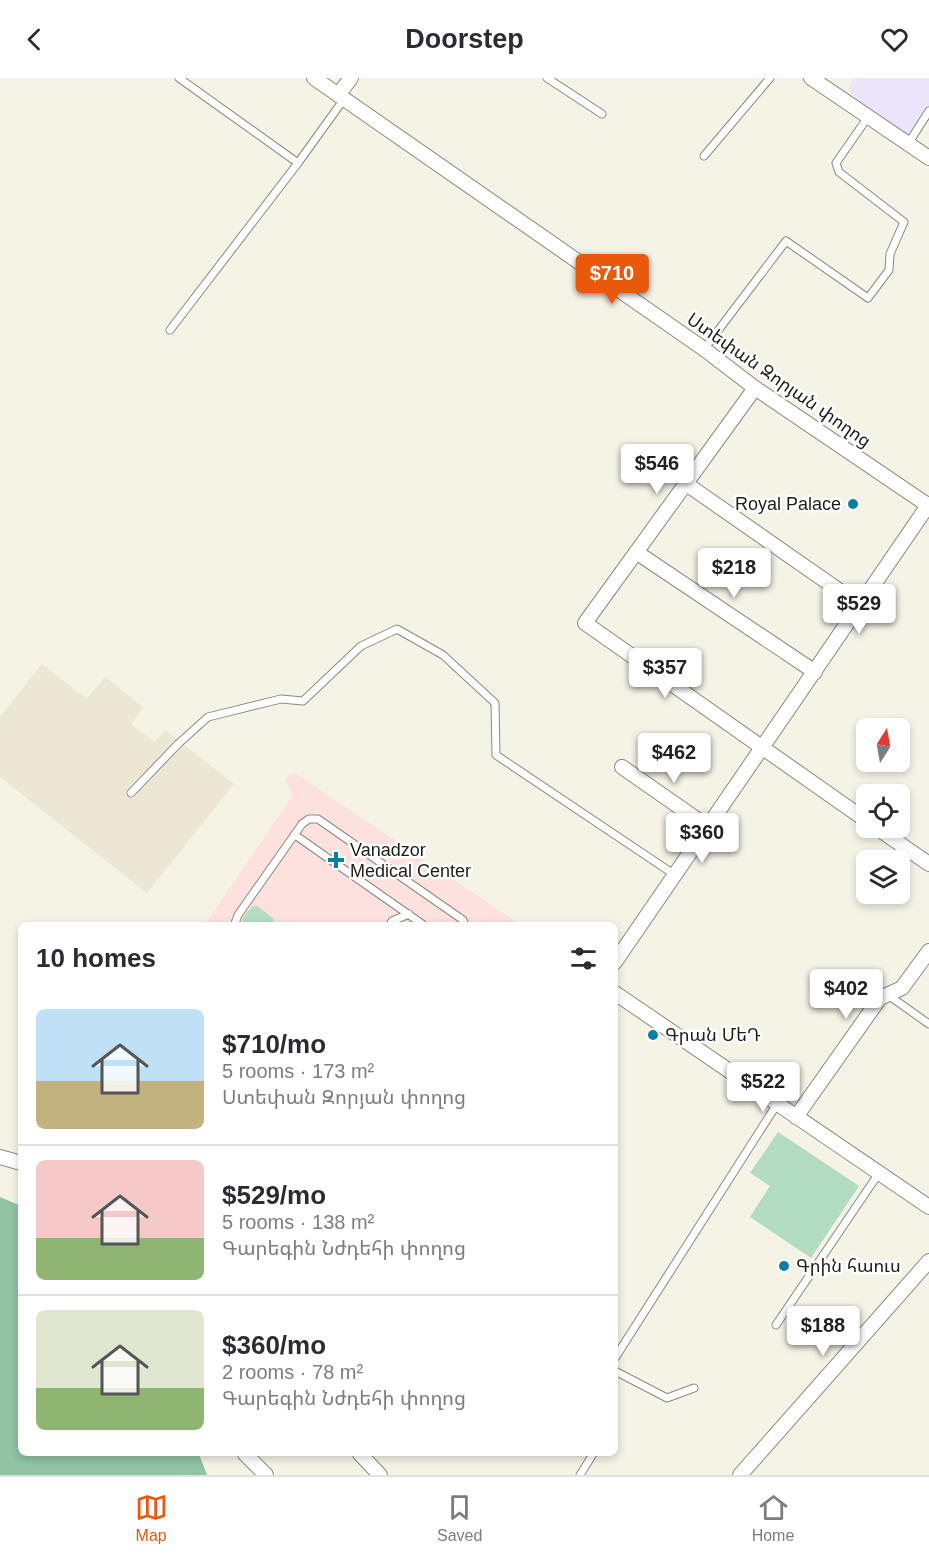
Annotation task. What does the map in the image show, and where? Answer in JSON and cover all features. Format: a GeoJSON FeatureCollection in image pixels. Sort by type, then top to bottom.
{"type":"FeatureCollection","features":[{"type":"Feature","properties":{"kind":"street","name":"Ստեփան Զորյան փողոց"},"geometry":{"type":"LineString","coordinates":[[314,78],[704,349],[755,388],[929,505]]}},
{"type":"Feature","properties":{"kind":"street"},"geometry":{"type":"LineString","coordinates":[[341,97],[351,78]]}},
{"type":"Feature","properties":{"kind":"street"},"geometry":{"type":"LineString","coordinates":[[811,78],[929,158]]}},
{"type":"Feature","properties":{"kind":"street"},"geometry":{"type":"LineString","coordinates":[[755,388],[585,623],[856,813]]}},
{"type":"Feature","properties":{"kind":"street"},"geometry":{"type":"LineString","coordinates":[[685,483],[861,605]]}},
{"type":"Feature","properties":{"kind":"street"},"geometry":{"type":"LineString","coordinates":[[618,958],[929,505]]}},
{"type":"Feature","properties":{"kind":"street"},"geometry":{"type":"LineString","coordinates":[[636,552],[814,672]]}},
{"type":"Feature","properties":{"kind":"street"},"geometry":{"type":"LineString","coordinates":[[622,766],[708,827]]}},
{"type":"Feature","properties":{"kind":"street"},"geometry":{"type":"LineString","coordinates":[[891,838],[929,864]]}},
{"type":"Feature","properties":{"kind":"street"},"geometry":{"type":"LineString","coordinates":[[796,1117],[880,998],[902,988],[929,951]]}},
{"type":"Feature","properties":{"kind":"street"},"geometry":{"type":"LineString","coordinates":[[618,995],[929,1207]]}},
{"type":"Feature","properties":{"kind":"street"},"geometry":{"type":"LineString","coordinates":[[0,1157],[18,1162]]}},
{"type":"Feature","properties":{"kind":"street"},"geometry":{"type":"LineString","coordinates":[[740,1475],[929,1261]]}},
{"type":"Feature","properties":{"kind":"street"},"geometry":{"type":"LineString","coordinates":[[247,1456],[266,1475]]}},
{"type":"Feature","properties":{"kind":"street"},"geometry":{"type":"LineString","coordinates":[[362,1456],[380,1475]]}},
{"type":"Feature","properties":{"kind":"lane"},"geometry":{"type":"LineString","coordinates":[[179,78],[298,163]]}},
{"type":"Feature","properties":{"kind":"lane"},"geometry":{"type":"LineString","coordinates":[[547,78],[602,114]]}},
{"type":"Feature","properties":{"kind":"lane"},"geometry":{"type":"LineString","coordinates":[[704,156],[770,78]]}},
{"type":"Feature","properties":{"kind":"lane"},"geometry":{"type":"LineString","coordinates":[[170,330],[298,163],[341,97]]}},
{"type":"Feature","properties":{"kind":"lane"},"geometry":{"type":"LineString","coordinates":[[908,144],[929,111]]}},
{"type":"Feature","properties":{"kind":"lane"},"geometry":{"type":"LineString","coordinates":[[704,349],[786,241],[868,298],[889,270],[890,254],[903,222],[839,172],[836,163],[868,117]]}},
{"type":"Feature","properties":{"kind":"lane"},"geometry":{"type":"LineString","coordinates":[[130,793],[208,717],[281,699],[303,701],[361,646],[397,629],[443,655],[495,703],[496,755],[675,875]]}},
{"type":"Feature","properties":{"kind":"lane"},"geometry":{"type":"LineString","coordinates":[[235,922],[238,915],[302,824],[309,819],[318,819],[463,922]]}},
{"type":"Feature","properties":{"kind":"lane"},"geometry":{"type":"LineString","coordinates":[[295,835],[420,922]]}},
{"type":"Feature","properties":{"kind":"lane"},"geometry":{"type":"LineString","coordinates":[[390,922],[393,911],[391,902]]}},
{"type":"Feature","properties":{"kind":"lane"},"geometry":{"type":"LineString","coordinates":[[392,922],[409,914]]}},
{"type":"Feature","properties":{"kind":"lane"},"geometry":{"type":"LineString","coordinates":[[888,996],[929,1024]]}},
{"type":"Feature","properties":{"kind":"lane"},"geometry":{"type":"LineString","coordinates":[[618,1353],[777,1104]]}},
{"type":"Feature","properties":{"kind":"lane"},"geometry":{"type":"LineString","coordinates":[[776,1325],[879,1173]]}},
{"type":"Feature","properties":{"kind":"lane"},"geometry":{"type":"LineString","coordinates":[[618,1373],[667,1398],[694,1388]]}},
{"type":"Feature","properties":{"kind":"lane"},"geometry":{"type":"LineString","coordinates":[[580,1475],[592,1456]]}},
{"type":"Feature","properties":{"kind":"shaded area"},"geometry":{"type":"Polygon","coordinates":[[[855,78],[929,78],[929,120],[916,140],[856,99],[848,89],[855,78]]]}},
{"type":"Feature","properties":{"kind":"shaded area"},"geometry":{"type":"Polygon","coordinates":[[[42,664],[87,699],[105,677],[143,707],[131,724],[155,742],[165,730],[234,784],[147,893],[0,777],[0,717],[42,664]]]}},
{"type":"Feature","properties":{"kind":"shaded area","name":"Vanadzor Medical Center"},"geometry":{"type":"Polygon","coordinates":[[[295,773],[517,922],[207,922],[293,795],[285,781],[289,774],[295,773]]]}},
{"type":"Feature","properties":{"kind":"green space"},"geometry":{"type":"Polygon","coordinates":[[[253,906],[257,906],[273,918],[274,922],[242,922],[243,917],[253,906]]]}},
{"type":"Feature","properties":{"kind":"green space"},"geometry":{"type":"Polygon","coordinates":[[[778,1132],[859,1186],[811,1258],[750,1217],[770,1186],[750,1173],[778,1132]]]}},
{"type":"Feature","properties":{"kind":"green space"},"geometry":{"type":"Polygon","coordinates":[[[0,1197],[18,1205],[18,1456],[200,1456],[207,1475],[0,1475],[0,1197]]]}},
{"type":"Feature","properties":{"kind":"place","name":"Royal Palace"},"geometry":{"type":"Point","coordinates":[853,504]}},
{"type":"Feature","properties":{"kind":"place","name":"Vanadzor Medical Center"},"geometry":{"type":"Point","coordinates":[336,860]}},
{"type":"Feature","properties":{"kind":"place","name":"Գրան ՄեԴ"},"geometry":{"type":"Point","coordinates":[653,1035]}},
{"type":"Feature","properties":{"kind":"place","name":"Գրին հաուս"},"geometry":{"type":"Point","coordinates":[784,1266]}}]}
